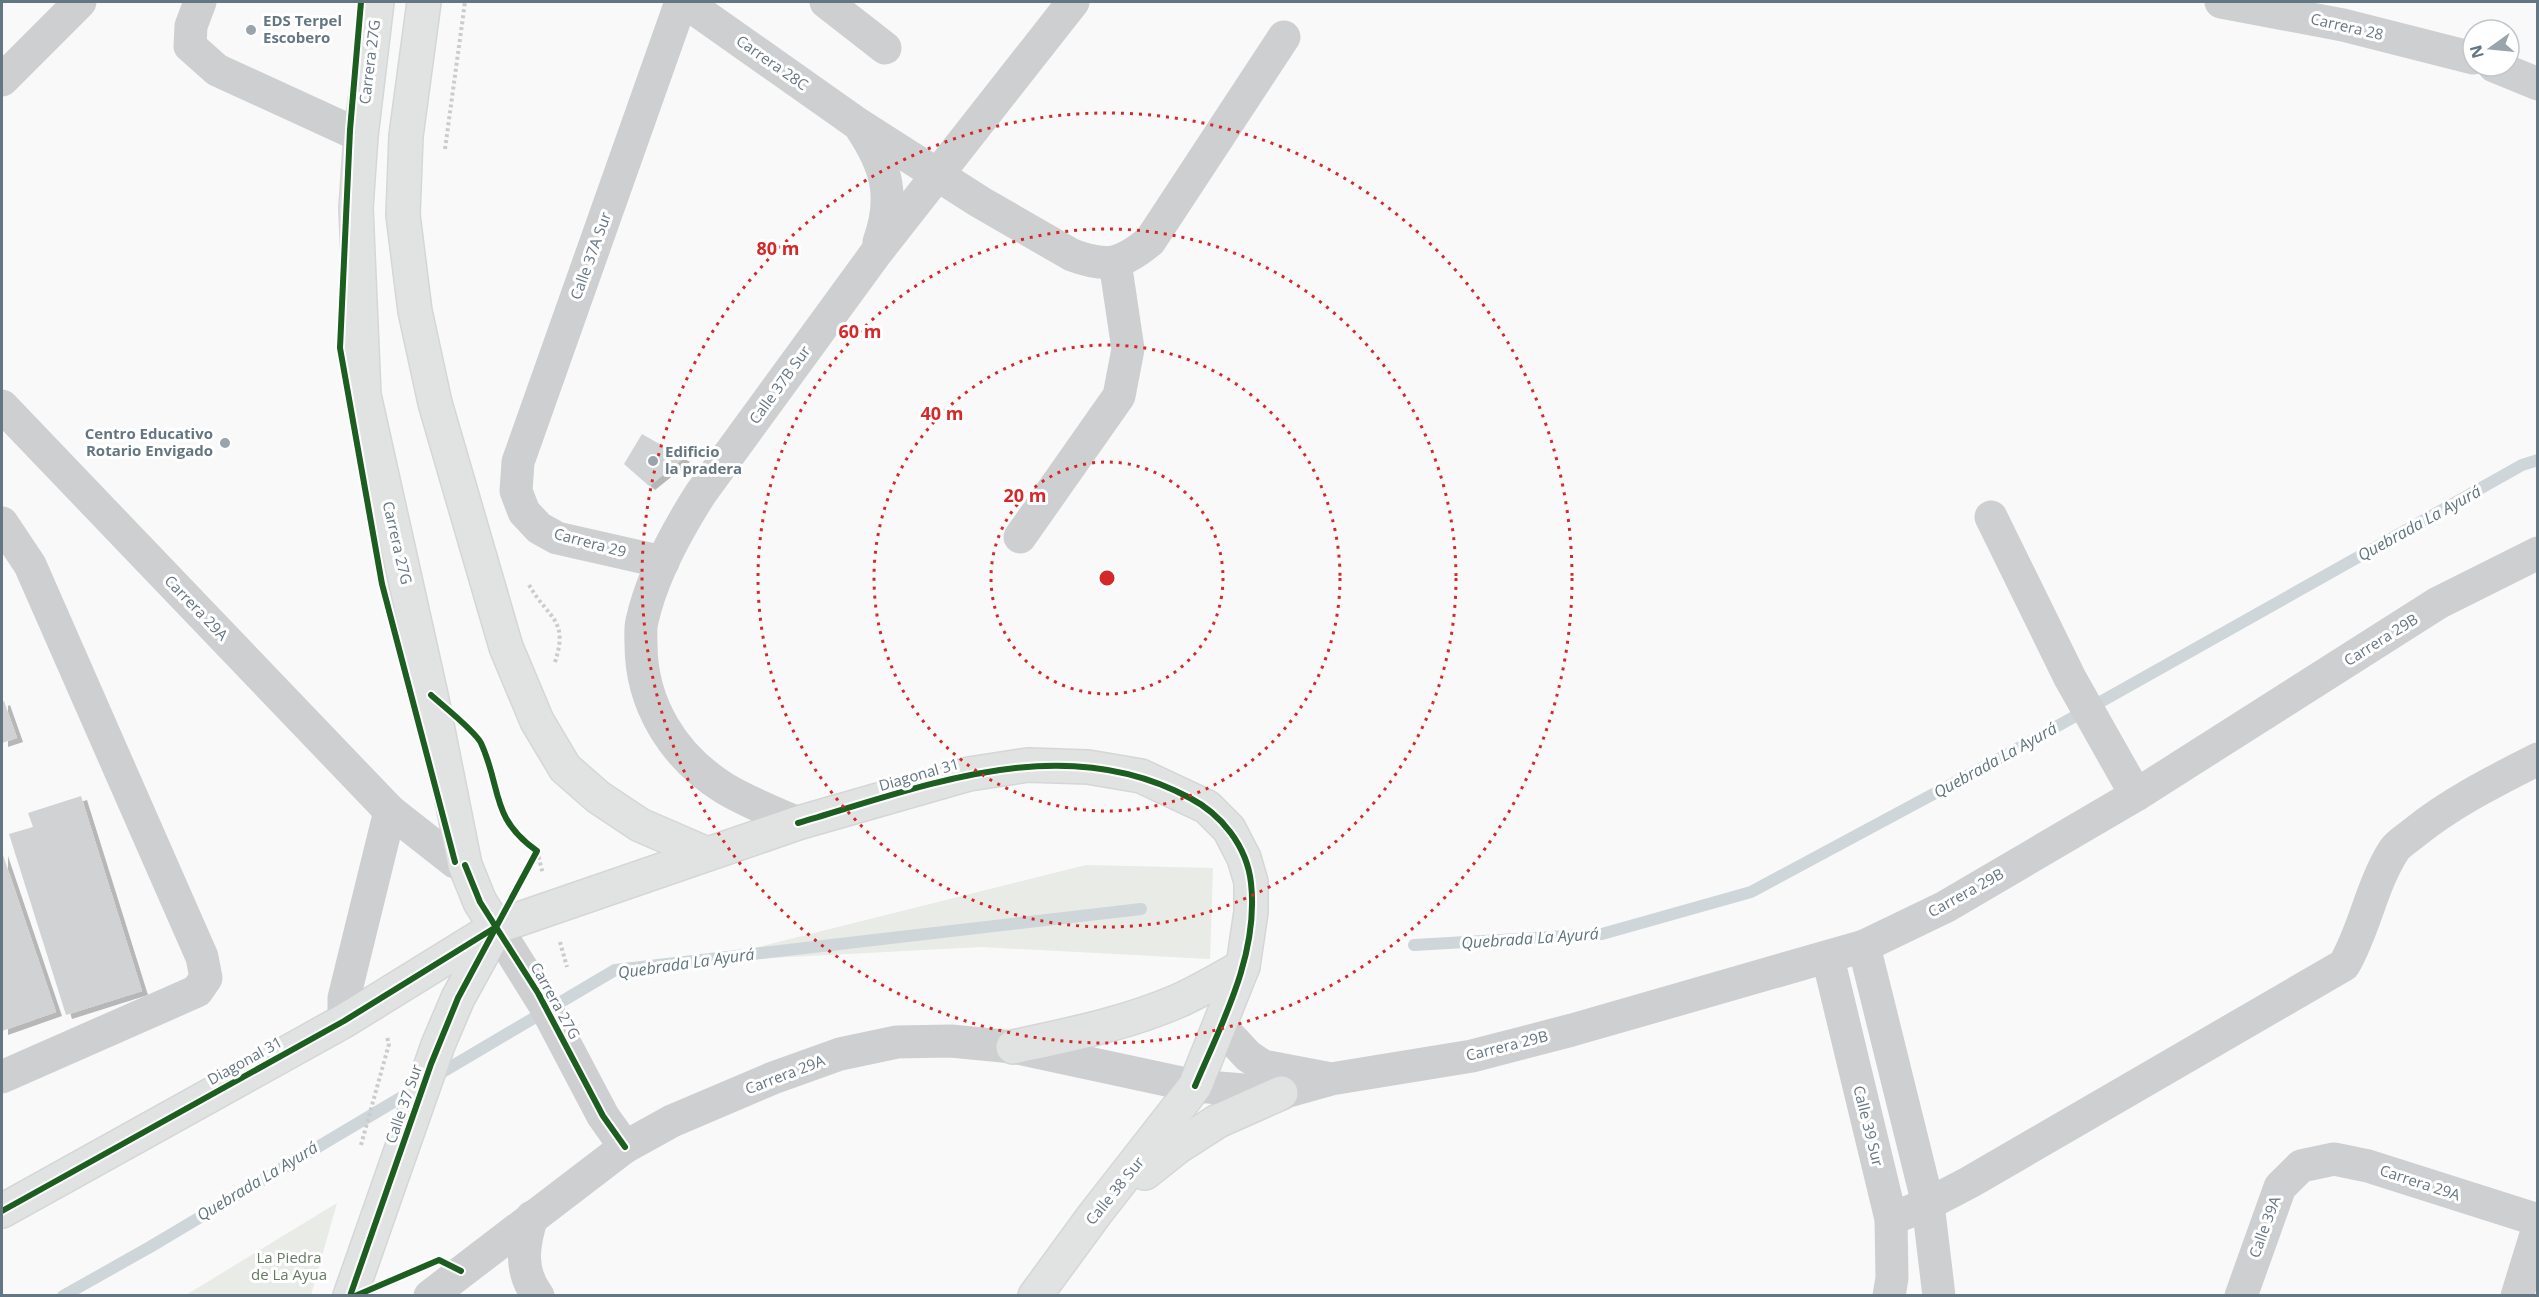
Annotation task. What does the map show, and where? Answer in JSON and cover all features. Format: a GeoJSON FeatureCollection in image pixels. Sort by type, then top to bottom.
{"type":"FeatureCollection","features":[{"type":"Feature","properties":{"kind":"main road","name":"Carrera 27G"},"geometry":{"type":"LineString","coordinates":[[377,2],[361,136],[356,208],[364,394],[431,695],[465,865],[480,902],[496,927]]}},
{"type":"Feature","properties":{"kind":"main road"},"geometry":{"type":"LineString","coordinates":[[424,2],[406,136],[404,203],[415,311],[435,403],[506,646],[537,722],[565,768],[598,797],[640,825],[707,854]]}},
{"type":"Feature","properties":{"kind":"main road","name":"Diagonal 31"},"geometry":{"type":"LineString","coordinates":[[2,1211],[344,1021],[496,927],[798,823],[969,774],[1028,765],[1088,767],[1142,776],[1207,807],[1229,829],[1244,858],[1251,882],[1250,921],[1243,966],[1195,1086]]}},
{"type":"Feature","properties":{"kind":"main road","name":"Calle 37 Sur"},"geometry":{"type":"LineString","coordinates":[[350,1296],[430,1064],[458,998],[496,927]]}},
{"type":"Feature","properties":{"kind":"main road"},"geometry":{"type":"LineString","coordinates":[[1013,1047],[1088,1031],[1166,1006],[1203,989],[1243,966]]}},
{"type":"Feature","properties":{"kind":"main road","name":"Calle 38 Sur"},"geometry":{"type":"LineString","coordinates":[[1035,1296],[1095,1214],[1195,1086]]}},
{"type":"Feature","properties":{"kind":"main road"},"geometry":{"type":"LineString","coordinates":[[1095,1214],[1179,1146],[1210,1126],[1281,1094]]}},
{"type":"Feature","properties":{"kind":"street"},"geometry":{"type":"LineString","coordinates":[[2,80],[80,2]]}},
{"type":"Feature","properties":{"kind":"street"},"geometry":{"type":"LineString","coordinates":[[200,2],[191,26],[190,46],[217,70],[361,136]]}},
{"type":"Feature","properties":{"kind":"street","name":"Carrera 28C"},"geometry":{"type":"LineString","coordinates":[[683,2],[937,176],[1072,255],[1095,263],[1115,262]]}},
{"type":"Feature","properties":{"kind":"street","name":"Calle 37A Sur"},"geometry":{"type":"LineString","coordinates":[[524,512],[516,491],[518,462],[683,2]]}},
{"type":"Feature","properties":{"kind":"street"},"geometry":{"type":"LineString","coordinates":[[826,2],[885,48]]}},
{"type":"Feature","properties":{"kind":"street","name":"Calle 37B Sur"},"geometry":{"type":"LineString","coordinates":[[798,823],[754,805],[722,787],[690,762],[657,719],[641,670],[641,623],[663,562],[678,529],[701,494],[876,253],[1073,2]]}},
{"type":"Feature","properties":{"kind":"street","name":"Carrera 28"},"geometry":{"type":"LineString","coordinates":[[2221,2],[2343,25],[2461,55]]}},
{"type":"Feature","properties":{"kind":"street"},"geometry":{"type":"LineString","coordinates":[[1020,537],[1119,396],[1128,349],[1115,262],[1134,254],[1150,241],[1284,37]]}},
{"type":"Feature","properties":{"kind":"street"},"geometry":{"type":"LineString","coordinates":[[2521,77],[2538,84]]}},
{"type":"Feature","properties":{"kind":"street","name":"Carrera 28C"},"geometry":{"type":"LineString","coordinates":[[858,124],[875,150],[886,182],[888,200],[885,226],[876,253]]}},
{"type":"Feature","properties":{"kind":"street","name":"Carrera 29A"},"geometry":{"type":"LineString","coordinates":[[2,406],[390,811],[455,862],[465,865]]}},
{"type":"Feature","properties":{"kind":"street","name":"Carrera 29"},"geometry":{"type":"LineString","coordinates":[[524,512],[539,528],[557,538],[663,562]]}},
{"type":"Feature","properties":{"kind":"street"},"geometry":{"type":"LineString","coordinates":[[1991,517],[2070,678],[2136,795]]}},
{"type":"Feature","properties":{"kind":"street"},"geometry":{"type":"LineString","coordinates":[[2,523],[30,565],[202,957],[206,978],[197,991],[2,1077]]}},
{"type":"Feature","properties":{"kind":"street","name":"Carrera 29B"},"geometry":{"type":"LineString","coordinates":[[1195,1086],[1281,1094],[1330,1079],[1472,1056],[1572,1030],[1864,946],[1945,907],[2136,795],[2438,603],[2538,553]]}},
{"type":"Feature","properties":{"kind":"street"},"geometry":{"type":"LineString","coordinates":[[1891,1219],[1928,1204],[1970,1182],[2344,965],[2355,946],[2370,898],[2395,848],[2429,821],[2472,792],[2538,759]]}},
{"type":"Feature","properties":{"kind":"street"},"geometry":{"type":"LineString","coordinates":[[344,1021],[344,998],[390,811]]}},
{"type":"Feature","properties":{"kind":"street","name":"Carrera 27G"},"geometry":{"type":"LineString","coordinates":[[496,927],[544,1004],[603,1116],[625,1147]]}},
{"type":"Feature","properties":{"kind":"street"},"geometry":{"type":"LineString","coordinates":[[1864,946],[1928,1204],[1936,1288]]}},
{"type":"Feature","properties":{"kind":"street","name":"Calle 39 Sur"},"geometry":{"type":"LineString","coordinates":[[1828,958],[1891,1219],[1892,1278],[1889,1296]]}},
{"type":"Feature","properties":{"kind":"street","name":"Carrera 29B"},"geometry":{"type":"LineString","coordinates":[[1220,1026],[1248,1056],[1263,1066],[1330,1079]]}},
{"type":"Feature","properties":{"kind":"street","name":"Carrera 29A"},"geometry":{"type":"LineString","coordinates":[[430,1296],[625,1147],[672,1121],[753,1086],[840,1054],[897,1042],[951,1041],[1013,1047],[1195,1086]]}},
{"type":"Feature","properties":{"kind":"street","name":"Carrera 29A"},"geometry":{"type":"LineString","coordinates":[[2301,1166],[2334,1159],[2368,1166],[2538,1220]]}},
{"type":"Feature","properties":{"kind":"street","name":"Calle 39A"},"geometry":{"type":"LineString","coordinates":[[2241,1296],[2280,1187],[2301,1166]]}},
{"type":"Feature","properties":{"kind":"street"},"geometry":{"type":"LineString","coordinates":[[532,1218],[524,1242],[524,1264],[530,1284],[538,1296]]}},
{"type":"Feature","properties":{"kind":"street"},"geometry":{"type":"LineString","coordinates":[[2517,1296],[2538,1228]]}},
{"type":"Feature","properties":{"kind":"path"},"geometry":{"type":"LineString","coordinates":[[444,159],[465,2]]}},
{"type":"Feature","properties":{"kind":"path"},"geometry":{"type":"LineString","coordinates":[[525,580],[558,621],[560,647],[550,674]]}},
{"type":"Feature","properties":{"kind":"path"},"geometry":{"type":"LineString","coordinates":[[529,846],[537,851],[532,861]]}},
{"type":"Feature","properties":{"kind":"green space"},"geometry":{"type":"Polygon","coordinates":[[[1086,865],[1213,868],[1210,959],[981,947],[698,962],[1086,865]]]}},
{"type":"Feature","properties":{"kind":"green space","name":"La Piedra de La Ayua"},"geometry":{"type":"Polygon","coordinates":[[[337,1203],[311,1295],[186,1295],[337,1203]]]}},
{"type":"Feature","properties":{"kind":"building","name":"Edificio la pradera"},"geometry":{"type":"Polygon","coordinates":[[[642,434],[684,458],[649,486],[624,464],[642,434]]]}},
{"type":"Feature","properties":{"kind":"building"},"geometry":{"type":"Polygon","coordinates":[[[4,701],[17,738],[2,743],[2,702],[4,701]]]}},
{"type":"Feature","properties":{"kind":"building"},"geometry":{"type":"Polygon","coordinates":[[[81,796],[142,991],[66,1015],[9,834],[33,827],[28,813],[81,796]]]}},
{"type":"Feature","properties":{"kind":"building"},"geometry":{"type":"Polygon","coordinates":[[[2,852],[56,1012],[2,1031],[2,852]]]}},
{"type":"Feature","properties":{"kind":"waterway","name":"Quebrada La Ayurá"},"geometry":{"type":"LineString","coordinates":[[1414,945],[1602,934],[1751,892],[2006,755],[2522,465],[2538,460]]}},
{"type":"Feature","properties":{"kind":"waterway","name":"Quebrada La Ayurá"},"geometry":{"type":"LineString","coordinates":[[434,1077],[615,970],[1141,909]]}},
{"type":"Feature","properties":{"kind":"waterway","name":"Quebrada La Ayurá"},"geometry":{"type":"LineString","coordinates":[[63,1296],[150,1247],[417,1088]]}},
{"type":"Feature","properties":{"kind":"cycle path"},"geometry":{"type":"LineString","coordinates":[[361,2],[350,130],[340,348],[382,584],[455,862]]}},
{"type":"Feature","properties":{"kind":"cycle path"},"geometry":{"type":"LineString","coordinates":[[350,1296],[431,1064],[458,998],[537,851],[511,827],[504,814],[488,759],[478,738],[431,695]]}},
{"type":"Feature","properties":{"kind":"cycle path"},"geometry":{"type":"LineString","coordinates":[[798,823],[944,781],[994,771],[1044,766],[1093,768],[1142,778],[1201,805],[1222,822],[1244,856],[1249,869],[1252,910],[1244,962],[1236,987],[1195,1086]]}},
{"type":"Feature","properties":{"kind":"cycle path"},"geometry":{"type":"LineString","coordinates":[[465,865],[480,902],[538,993],[603,1116],[625,1147]]}},
{"type":"Feature","properties":{"kind":"cycle path"},"geometry":{"type":"LineString","coordinates":[[2,1211],[344,1021],[496,927]]}},
{"type":"Feature","properties":{"kind":"cycle path"},"geometry":{"type":"LineString","coordinates":[[355,1296],[439,1260],[461,1271]]}},
{"type":"Feature","properties":{"kind":"place","name":"EDS Terpel Escobero"},"geometry":{"type":"Point","coordinates":[251,30]}},
{"type":"Feature","properties":{"kind":"place","name":"Centro Educativo Rotario Envigado"},"geometry":{"type":"Point","coordinates":[225,443]}},
{"type":"Feature","properties":{"kind":"place","name":"Edificio la pradera"},"geometry":{"type":"Point","coordinates":[653,461]}}]}
